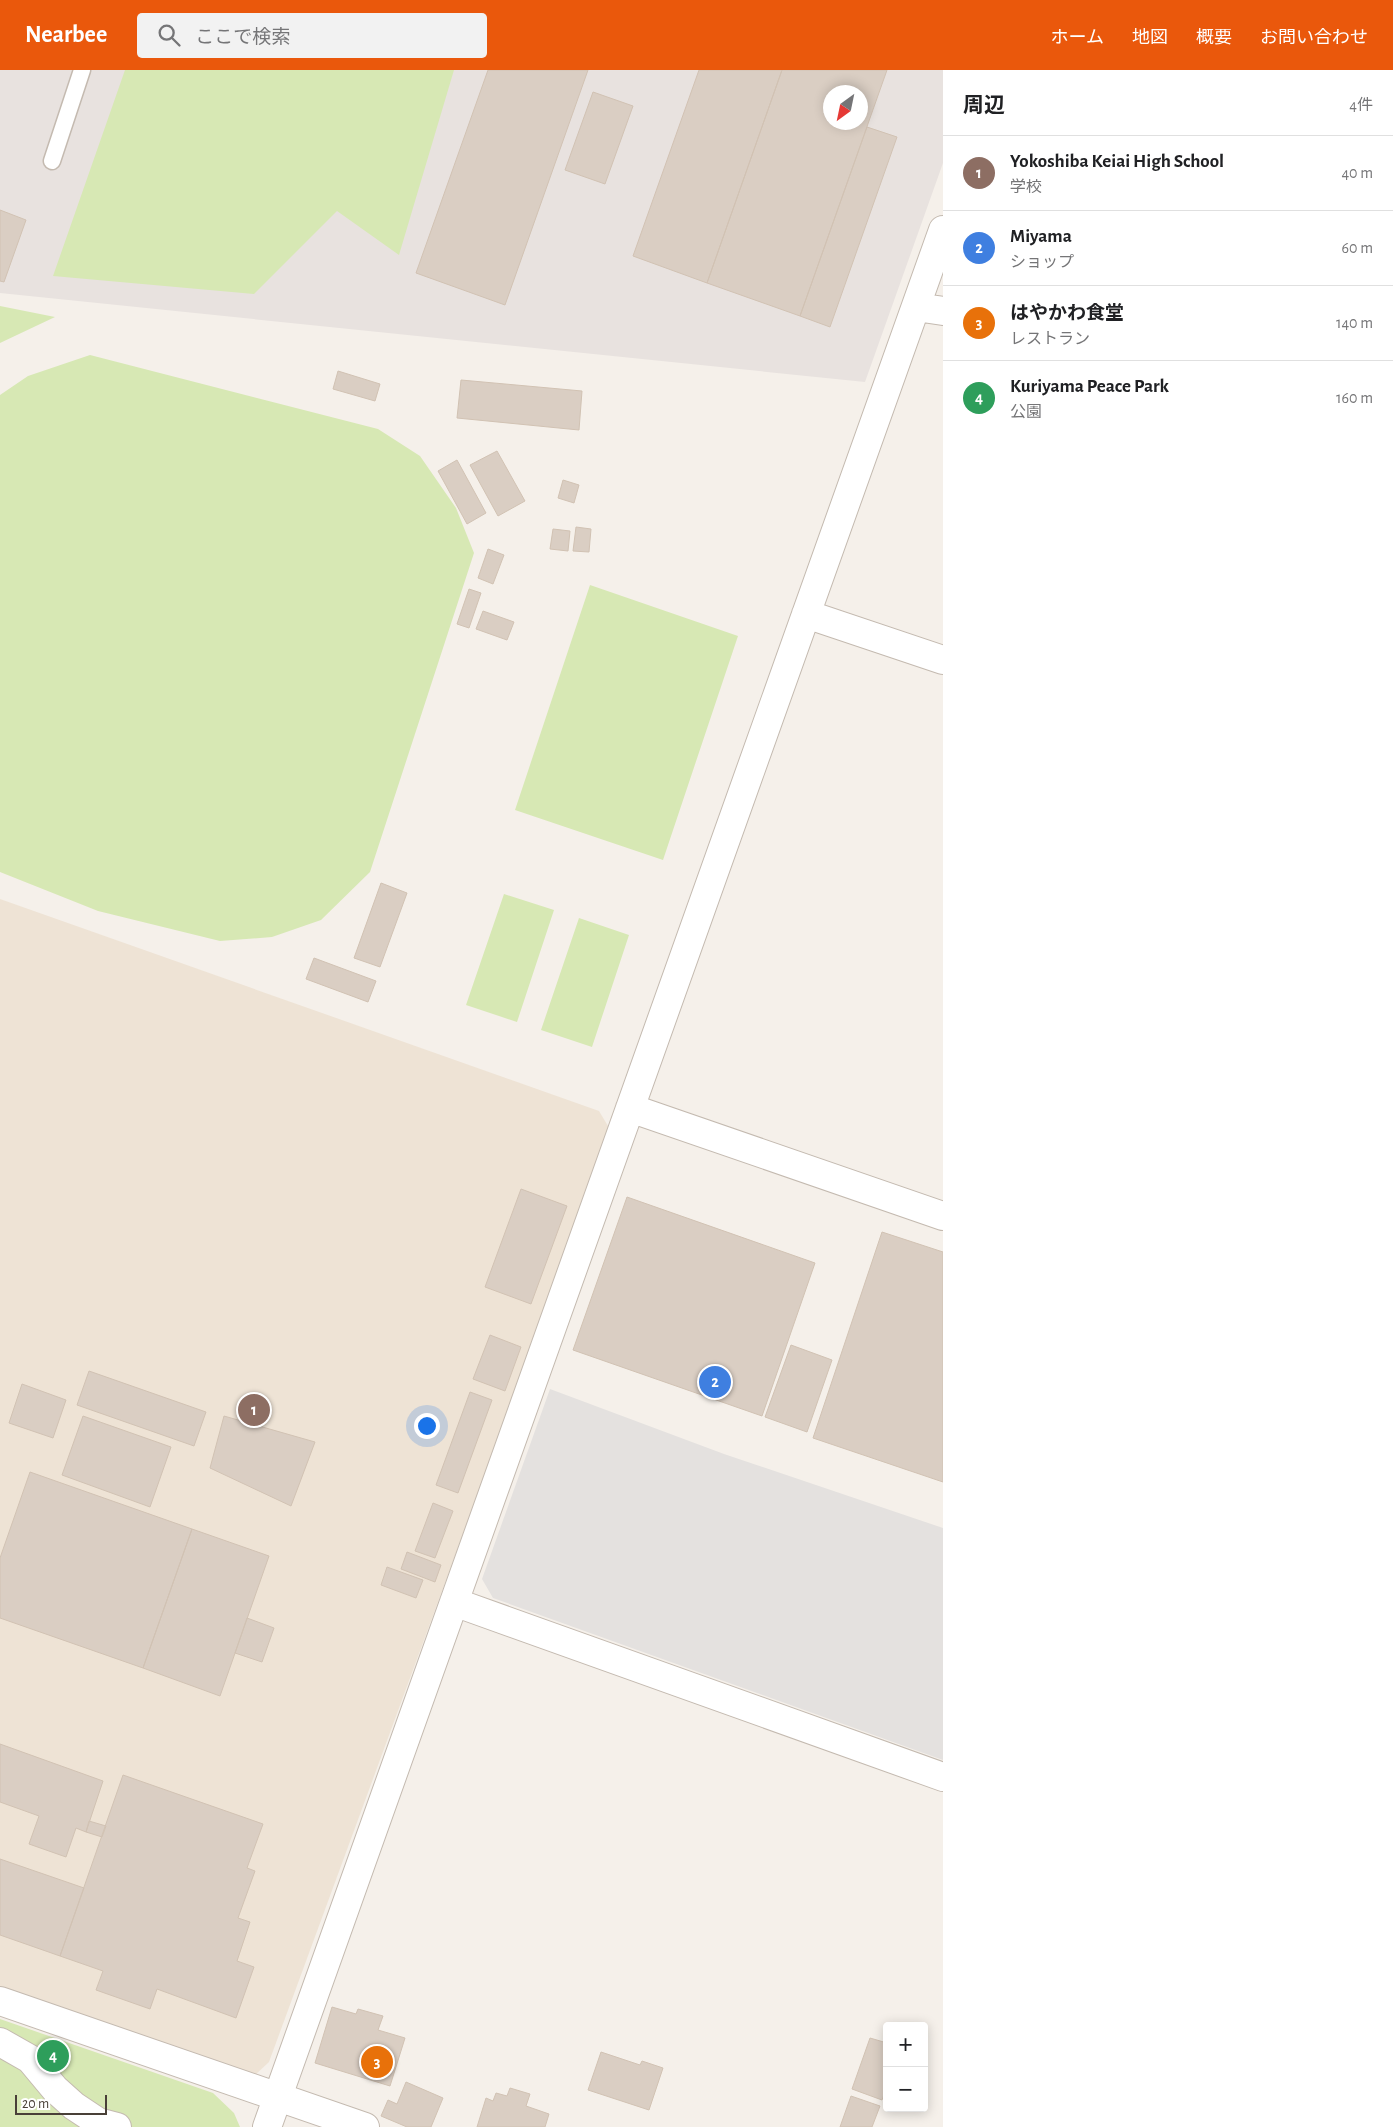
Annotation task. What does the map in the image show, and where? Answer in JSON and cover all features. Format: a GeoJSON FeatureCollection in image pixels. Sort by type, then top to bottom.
{"type":"FeatureCollection","features":[{"type":"Feature","properties":{"kind":"street"},"geometry":{"type":"LineString","coordinates":[[249,2127],[270,2093],[454,1602],[943,230]]}},
{"type":"Feature","properties":{"kind":"street"},"geometry":{"type":"LineString","coordinates":[[916,307],[943,311]]}},
{"type":"Feature","properties":{"kind":"street"},"geometry":{"type":"LineString","coordinates":[[806,614],[943,660]]}},
{"type":"Feature","properties":{"kind":"street"},"geometry":{"type":"LineString","coordinates":[[630,1108],[943,1216]]}},
{"type":"Feature","properties":{"kind":"street"},"geometry":{"type":"LineString","coordinates":[[454,1602],[943,1777]]}},
{"type":"Feature","properties":{"kind":"street"},"geometry":{"type":"LineString","coordinates":[[0,2001],[365,2127]]}},
{"type":"Feature","properties":{"kind":"street"},"geometry":{"type":"LineString","coordinates":[[0,2042],[30,2059],[55,2089],[74,2106],[98,2122],[117,2127]]}},
{"type":"Feature","properties":{"kind":"street"},"geometry":{"type":"LineString","coordinates":[[267,2127],[270,2093]]}},
{"type":"Feature","properties":{"kind":"lane"},"geometry":{"type":"LineString","coordinates":[[52,161],[82,70]]}},
{"type":"Feature","properties":{"kind":"shaded area"},"geometry":{"type":"Polygon","coordinates":[[[0,70],[943,70],[943,163],[865,382],[0,293],[0,70]]]}},
{"type":"Feature","properties":{"kind":"shaded area"},"geometry":{"type":"Polygon","coordinates":[[[0,899],[599,1111],[611,1131],[269,2062],[252,2078],[0,1991],[0,899]]]}},
{"type":"Feature","properties":{"kind":"shaded area"},"geometry":{"type":"Polygon","coordinates":[[[550,1389],[724,1454],[943,1528],[943,1760],[493,1598],[482,1579],[550,1389]]]}},
{"type":"Feature","properties":{"kind":"green space"},"geometry":{"type":"Polygon","coordinates":[[[125,70],[454,70],[399,255],[337,211],[254,294],[53,276],[125,70]]]}},
{"type":"Feature","properties":{"kind":"green space"},"geometry":{"type":"Polygon","coordinates":[[[0,306],[55,317],[0,343],[0,306]]]}},
{"type":"Feature","properties":{"kind":"green space"},"geometry":{"type":"Polygon","coordinates":[[[90,355],[378,429],[420,456],[456,508],[474,553],[370,872],[321,920],[272,937],[220,941],[98,911],[0,872],[0,395],[28,376],[90,355]]]}},
{"type":"Feature","properties":{"kind":"green space"},"geometry":{"type":"Polygon","coordinates":[[[590,585],[738,636],[663,860],[515,810],[590,585]]]}},
{"type":"Feature","properties":{"kind":"green space"},"geometry":{"type":"Polygon","coordinates":[[[504,894],[554,910],[517,1022],[466,1005],[504,894]]]}},
{"type":"Feature","properties":{"kind":"green space"},"geometry":{"type":"Polygon","coordinates":[[[579,918],[629,935],[592,1047],[541,1030],[579,918]]]}},
{"type":"Feature","properties":{"kind":"green space"},"geometry":{"type":"Polygon","coordinates":[[[0,2019],[213,2093],[234,2113],[240,2127],[0,2127],[0,2019]]]}},
{"type":"Feature","properties":{"kind":"building"},"geometry":{"type":"Polygon","coordinates":[[[488,70],[588,70],[505,305],[416,273],[488,70]]]}},
{"type":"Feature","properties":{"kind":"building"},"geometry":{"type":"Polygon","coordinates":[[[699,70],[782,70],[707,283],[633,256],[699,70]]]}},
{"type":"Feature","properties":{"kind":"building"},"geometry":{"type":"Polygon","coordinates":[[[782,70],[887,70],[868,124],[868,85],[823,85],[823,130],[866,130],[800,316],[707,283],[782,70]]]}},
{"type":"Feature","properties":{"kind":"building"},"geometry":{"type":"Polygon","coordinates":[[[593,92],[633,106],[605,184],[565,170],[593,92]]]}},
{"type":"Feature","properties":{"kind":"building"},"geometry":{"type":"Polygon","coordinates":[[[868,127],[897,137],[830,327],[800,316],[866,130],[868,130],[868,127]]]}},
{"type":"Feature","properties":{"kind":"building"},"geometry":{"type":"Polygon","coordinates":[[[0,210],[26,220],[4,282],[0,281],[0,210]]]}},
{"type":"Feature","properties":{"kind":"building"},"geometry":{"type":"Polygon","coordinates":[[[338,371],[380,384],[375,401],[333,389],[338,371]]]}},
{"type":"Feature","properties":{"kind":"building"},"geometry":{"type":"Polygon","coordinates":[[[461,380],[582,391],[579,430],[457,418],[461,380]]]}},
{"type":"Feature","properties":{"kind":"building"},"geometry":{"type":"Polygon","coordinates":[[[497,451],[525,501],[498,516],[470,465],[497,451]]]}},
{"type":"Feature","properties":{"kind":"building"},"geometry":{"type":"Polygon","coordinates":[[[457,460],[486,513],[467,524],[438,471],[457,460]]]}},
{"type":"Feature","properties":{"kind":"building"},"geometry":{"type":"Polygon","coordinates":[[[563,480],[579,485],[574,503],[558,498],[563,480]]]}},
{"type":"Feature","properties":{"kind":"building"},"geometry":{"type":"Polygon","coordinates":[[[576,527],[591,529],[589,552],[573,551],[576,527]]]}},
{"type":"Feature","properties":{"kind":"building"},"geometry":{"type":"Polygon","coordinates":[[[553,529],[570,531],[568,551],[550,549],[553,529]]]}},
{"type":"Feature","properties":{"kind":"building"},"geometry":{"type":"Polygon","coordinates":[[[488,549],[504,555],[493,584],[478,578],[488,549]]]}},
{"type":"Feature","properties":{"kind":"building"},"geometry":{"type":"Polygon","coordinates":[[[469,589],[481,593],[469,628],[457,624],[469,589]]]}},
{"type":"Feature","properties":{"kind":"building"},"geometry":{"type":"Polygon","coordinates":[[[483,611],[514,622],[507,640],[476,629],[483,611]]]}},
{"type":"Feature","properties":{"kind":"building"},"geometry":{"type":"Polygon","coordinates":[[[381,883],[407,893],[380,967],[354,958],[381,883]]]}},
{"type":"Feature","properties":{"kind":"building"},"geometry":{"type":"Polygon","coordinates":[[[314,958],[376,981],[368,1002],[306,979],[314,958]]]}},
{"type":"Feature","properties":{"kind":"building"},"geometry":{"type":"Polygon","coordinates":[[[521,1189],[567,1206],[531,1304],[485,1287],[521,1189]]]}},
{"type":"Feature","properties":{"kind":"building"},"geometry":{"type":"Polygon","coordinates":[[[627,1197],[815,1263],[762,1416],[573,1350],[627,1197]]]}},
{"type":"Feature","properties":{"kind":"building"},"geometry":{"type":"Polygon","coordinates":[[[882,1232],[943,1252],[943,1482],[813,1438],[882,1232]]]}},
{"type":"Feature","properties":{"kind":"building"},"geometry":{"type":"Polygon","coordinates":[[[490,1335],[521,1347],[505,1391],[473,1379],[490,1335]]]}},
{"type":"Feature","properties":{"kind":"building"},"geometry":{"type":"Polygon","coordinates":[[[791,1345],[832,1360],[807,1432],[765,1417],[791,1345]]]}},
{"type":"Feature","properties":{"kind":"building"},"geometry":{"type":"Polygon","coordinates":[[[89,1371],[206,1412],[194,1446],[77,1405],[89,1371]]]}},
{"type":"Feature","properties":{"kind":"building"},"geometry":{"type":"Polygon","coordinates":[[[22,1384],[66,1400],[53,1438],[9,1423],[22,1384]]]}},
{"type":"Feature","properties":{"kind":"building"},"geometry":{"type":"Polygon","coordinates":[[[470,1392],[492,1400],[458,1493],[436,1485],[470,1392]]]}},
{"type":"Feature","properties":{"kind":"building"},"geometry":{"type":"Polygon","coordinates":[[[83,1416],[171,1447],[150,1507],[62,1475],[83,1416]]]}},
{"type":"Feature","properties":{"kind":"building"},"geometry":{"type":"Polygon","coordinates":[[[224,1416],[315,1442],[291,1506],[210,1468],[224,1416]]]}},
{"type":"Feature","properties":{"kind":"building"},"geometry":{"type":"Polygon","coordinates":[[[30,1472],[192,1529],[143,1668],[0,1618],[0,1558],[30,1472]]]}},
{"type":"Feature","properties":{"kind":"building"},"geometry":{"type":"Polygon","coordinates":[[[433,1503],[453,1511],[435,1558],[415,1551],[433,1503]]]}},
{"type":"Feature","properties":{"kind":"building"},"geometry":{"type":"Polygon","coordinates":[[[192,1529],[269,1556],[220,1696],[143,1668],[192,1529]]]}},
{"type":"Feature","properties":{"kind":"building"},"geometry":{"type":"Polygon","coordinates":[[[407,1552],[441,1565],[435,1582],[401,1569],[407,1552]]]}},
{"type":"Feature","properties":{"kind":"building"},"geometry":{"type":"Polygon","coordinates":[[[387,1567],[423,1580],[416,1598],[381,1585],[387,1567]]]}},
{"type":"Feature","properties":{"kind":"building"},"geometry":{"type":"Polygon","coordinates":[[[247,1618],[274,1628],[262,1662],[235,1653],[247,1618]]]}},
{"type":"Feature","properties":{"kind":"building"},"geometry":{"type":"Polygon","coordinates":[[[0,1744],[103,1781],[86,1832],[76,1828],[66,1857],[29,1844],[39,1816],[0,1802],[0,1744]]]}},
{"type":"Feature","properties":{"kind":"building"},"geometry":{"type":"Polygon","coordinates":[[[123,1775],[263,1824],[247,1868],[255,1871],[238,1918],[250,1922],[237,1961],[254,1967],[236,2018],[157,1989],[150,2009],[96,1990],[103,1971],[60,1956],[123,1775]]]}},
{"type":"Feature","properties":{"kind":"building"},"geometry":{"type":"Polygon","coordinates":[[[89,1821],[106,1826],[102,1837],[86,1832],[89,1821]]]}},
{"type":"Feature","properties":{"kind":"building"},"geometry":{"type":"Polygon","coordinates":[[[0,1859],[84,1888],[60,1956],[0,1935],[0,1859]]]}},
{"type":"Feature","properties":{"kind":"building"},"geometry":{"type":"Polygon","coordinates":[[[332,2007],[356,2014],[358,2009],[383,2016],[378,2030],[405,2038],[390,2086],[315,2063],[332,2007]]]}},
{"type":"Feature","properties":{"kind":"building"},"geometry":{"type":"Polygon","coordinates":[[[870,2038],[883,2042],[882,2100],[852,2089],[870,2038]]]}},
{"type":"Feature","properties":{"kind":"building"},"geometry":{"type":"Polygon","coordinates":[[[601,2052],[640,2065],[642,2061],[663,2068],[649,2110],[588,2090],[601,2052]]]}},
{"type":"Feature","properties":{"kind":"building"},"geometry":{"type":"Polygon","coordinates":[[[406,2082],[443,2098],[431,2127],[407,2127],[381,2116],[388,2100],[397,2104],[406,2082]]]}},
{"type":"Feature","properties":{"kind":"building"},"geometry":{"type":"Polygon","coordinates":[[[510,2088],[530,2094],[526,2106],[549,2114],[545,2127],[477,2127],[486,2098],[493,2101],[496,2093],[507,2096],[510,2088]]]}},
{"type":"Feature","properties":{"kind":"building"},"geometry":{"type":"Polygon","coordinates":[[[851,2096],[880,2106],[872,2127],[840,2127],[851,2096]]]}},
{"type":"Feature","properties":{"kind":"place","name":"Miyama"},"geometry":{"type":"Point","coordinates":[715,1382]}},
{"type":"Feature","properties":{"kind":"place","name":"Yokoshiba Keiai High School"},"geometry":{"type":"Point","coordinates":[254,1410]}},
{"type":"Feature","properties":{"kind":"place","name":"Kuriyama Peace Park"},"geometry":{"type":"Point","coordinates":[53,2056]}},
{"type":"Feature","properties":{"kind":"place","name":"はやかわ食堂"},"geometry":{"type":"Point","coordinates":[377,2062]}}]}
